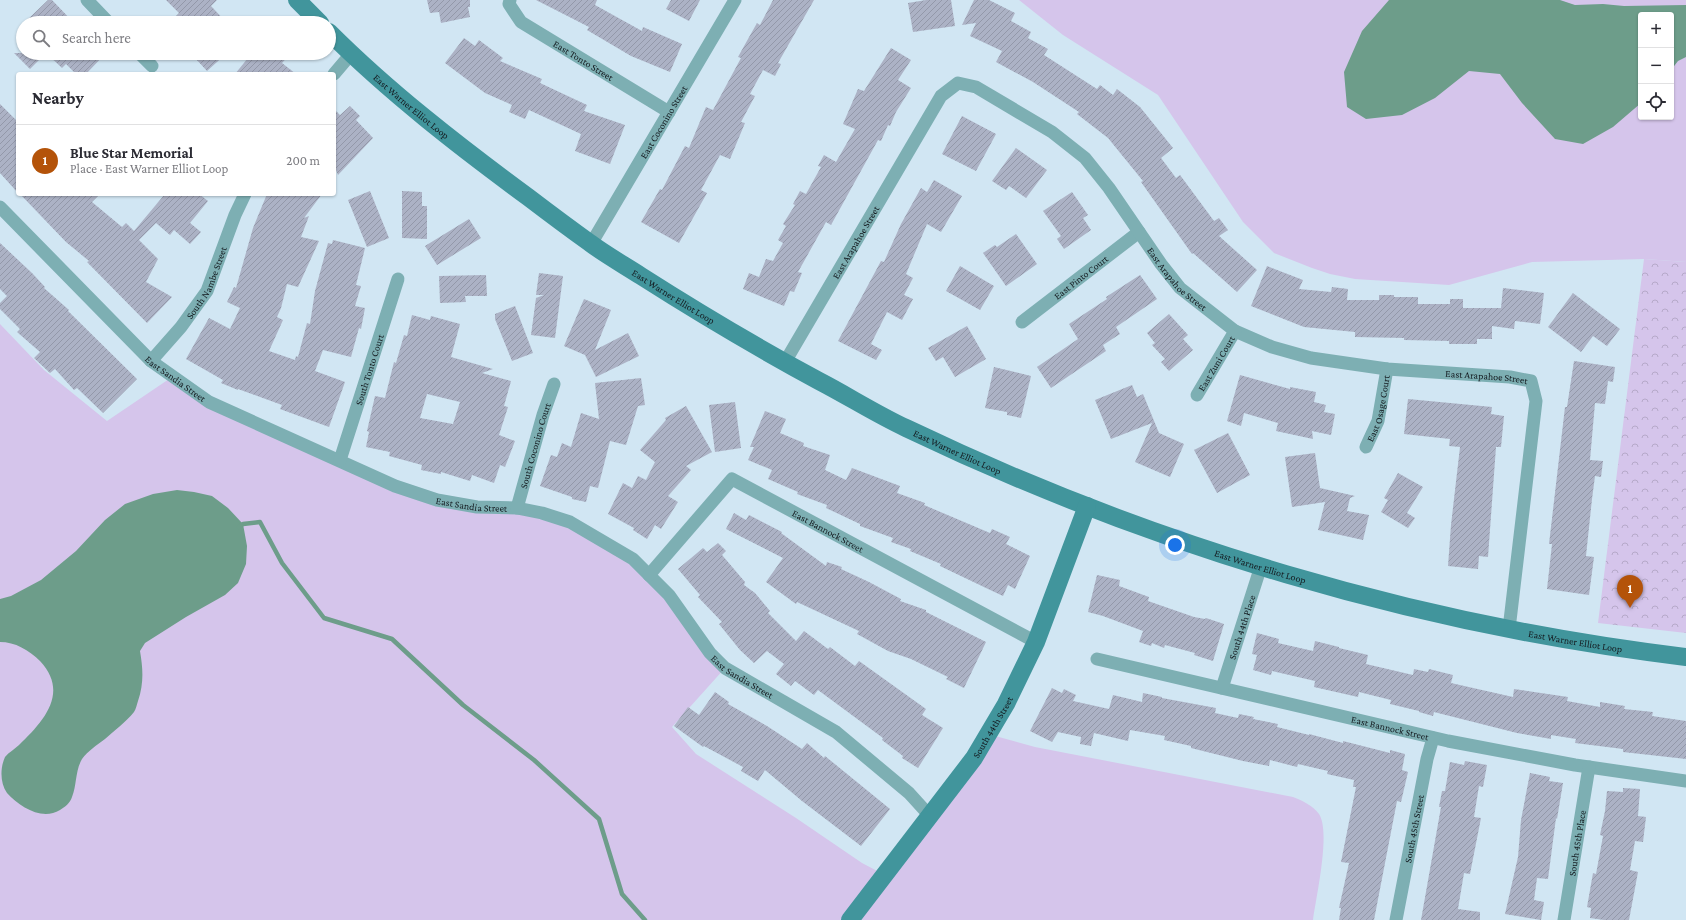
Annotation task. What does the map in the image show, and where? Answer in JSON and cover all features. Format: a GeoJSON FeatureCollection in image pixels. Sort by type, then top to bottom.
{"type":"FeatureCollection","features":[{"type":"Feature","properties":{"kind":"main road"},"geometry":{"type":"LineString","coordinates":[[297,0],[313,16]]}},
{"type":"Feature","properties":{"kind":"main road","name":"East Warner Elliot Loop"},"geometry":{"type":"LineString","coordinates":[[336,39],[351,54],[467,152],[591,244],[687,305],[785,362],[903,427],[985,464],[1087,506],[1214,551],[1362,597],[1509,629],[1628,650],[1686,658]]}},
{"type":"Feature","properties":{"kind":"main road","name":"South 44th Street"},"geometry":{"type":"LineString","coordinates":[[850,920],[974,758],[1006,704],[1036,642],[1087,506]]}},
{"type":"Feature","properties":{"kind":"street"},"geometry":{"type":"LineString","coordinates":[[87,0],[102,16]]}},
{"type":"Feature","properties":{"kind":"street","name":"East Tonto Street"},"geometry":{"type":"LineString","coordinates":[[510,0],[509,4],[521,22],[669,112]]}},
{"type":"Feature","properties":{"kind":"street","name":"East Coconino Street"},"geometry":{"type":"LineString","coordinates":[[591,244],[735,0]]}},
{"type":"Feature","properties":{"kind":"street"},"geometry":{"type":"LineString","coordinates":[[336,72],[351,54]]}},
{"type":"Feature","properties":{"kind":"street"},"geometry":{"type":"LineString","coordinates":[[146,60],[152,66]]}},
{"type":"Feature","properties":{"kind":"street","name":"East Arapahoe Street"},"geometry":{"type":"LineString","coordinates":[[785,362],[941,96],[958,83],[976,87],[1046,128],[1085,158],[1180,288],[1235,331],[1272,347],[1311,358],[1387,368],[1510,377],[1531,381],[1536,401],[1509,629]]}},
{"type":"Feature","properties":{"kind":"street","name":"South Nambe Street"},"geometry":{"type":"LineString","coordinates":[[151,361],[181,327],[207,291],[235,215],[244,196]]}},
{"type":"Feature","properties":{"kind":"street","name":"East Sandia Street"},"geometry":{"type":"LineString","coordinates":[[0,207],[151,361],[209,402],[395,486],[437,500],[477,507],[517,508],[542,513],[570,522],[633,559],[669,595],[710,653],[726,668],[836,732],[909,793],[929,815]]}},
{"type":"Feature","properties":{"kind":"street","name":"East Pinto Court"},"geometry":{"type":"LineString","coordinates":[[1022,322],[1139,232]]}},
{"type":"Feature","properties":{"kind":"street","name":"South Tonto Court"},"geometry":{"type":"LineString","coordinates":[[340,460],[398,280]]}},
{"type":"Feature","properties":{"kind":"street","name":"East Zuni Court"},"geometry":{"type":"LineString","coordinates":[[1197,395],[1235,331]]}},
{"type":"Feature","properties":{"kind":"street","name":"East Osage Court"},"geometry":{"type":"LineString","coordinates":[[1366,447],[1378,421],[1387,368]]}},
{"type":"Feature","properties":{"kind":"street","name":"South Coconino Court"},"geometry":{"type":"LineString","coordinates":[[517,508],[543,415],[554,384]]}},
{"type":"Feature","properties":{"kind":"street","name":"East Bannock Street"},"geometry":{"type":"LineString","coordinates":[[649,576],[732,479],[1036,642]]}},
{"type":"Feature","properties":{"kind":"street","name":"South 44th Place"},"geometry":{"type":"LineString","coordinates":[[1222,688],[1261,566]]}},
{"type":"Feature","properties":{"kind":"street","name":"East Bannock Street"},"geometry":{"type":"LineString","coordinates":[[1097,659],[1433,738],[1589,767],[1686,781]]}},
{"type":"Feature","properties":{"kind":"street","name":"South 45th Street"},"geometry":{"type":"LineString","coordinates":[[1396,920],[1427,759],[1433,738]]}},
{"type":"Feature","properties":{"kind":"street","name":"South 45th Place"},"geometry":{"type":"LineString","coordinates":[[1564,920],[1589,767]]}},
{"type":"Feature","properties":{"kind":"green space"},"geometry":{"type":"Polygon","coordinates":[[[1019,0],[1686,0],[1686,262],[1644,259],[1532,262],[1449,285],[1355,279],[1330,274],[1274,253],[1243,222],[1158,95],[1063,35],[1019,0]]]}},
{"type":"Feature","properties":{"kind":"green space"},"geometry":{"type":"Polygon","coordinates":[[[1644,259],[1686,262],[1686,633],[1598,623],[1644,259]]]}},
{"type":"Feature","properties":{"kind":"green space"},"geometry":{"type":"Polygon","coordinates":[[[0,324],[44,370],[107,421],[172,377],[395,486],[542,513],[633,559],[725,668],[672,727],[696,754],[796,818],[862,863],[885,875],[988,734],[1035,747],[1293,797],[1307,804],[1319,814],[1324,835],[1322,865],[1313,920],[0,920],[0,324]]]}},
{"type":"Feature","properties":{"kind":"shaded area"},"geometry":{"type":"Polygon","coordinates":[[[1389,0],[1560,0],[1575,5],[1686,5],[1686,57],[1678,61],[1674,66],[1674,12],[1638,12],[1638,106],[1613,127],[1583,144],[1555,139],[1522,103],[1500,74],[1469,71],[1435,98],[1402,115],[1366,119],[1347,107],[1344,72],[1362,31],[1389,0]]]}},
{"type":"Feature","properties":{"kind":"shaded area"},"geometry":{"type":"Polygon","coordinates":[[[177,490],[212,496],[228,508],[243,524],[247,546],[246,564],[238,583],[225,595],[186,617],[145,643],[140,651],[142,682],[134,712],[124,723],[82,759],[78,768],[74,792],[67,805],[53,813],[46,814],[32,811],[18,803],[7,793],[2,780],[2,766],[5,757],[37,727],[44,717],[53,696],[53,684],[49,673],[40,661],[31,653],[22,647],[11,643],[0,642],[0,599],[11,596],[41,580],[76,551],[105,520],[125,504],[153,494],[177,490]]]}},
{"type":"Feature","properties":{"kind":"building"},"geometry":{"type":"Polygon","coordinates":[[[48,0],[52,0],[67,16],[31,16],[48,0]]]}},
{"type":"Feature","properties":{"kind":"building"},"geometry":{"type":"Polygon","coordinates":[[[166,0],[217,0],[211,6],[220,16],[176,16],[179,13],[166,0]]]}},
{"type":"Feature","properties":{"kind":"building"},"geometry":{"type":"Polygon","coordinates":[[[427,0],[470,0],[470,7],[468,7],[470,17],[441,23],[439,12],[430,13],[427,0]]]}},
{"type":"Feature","properties":{"kind":"building"},"geometry":{"type":"Polygon","coordinates":[[[536,0],[597,0],[595,5],[642,31],[643,27],[682,44],[670,72],[631,56],[587,30],[589,27],[536,0]]]}},
{"type":"Feature","properties":{"kind":"building"},"geometry":{"type":"Polygon","coordinates":[[[671,0],[700,0],[689,21],[666,9],[671,0]]]}},
{"type":"Feature","properties":{"kind":"building"},"geometry":{"type":"Polygon","coordinates":[[[773,0],[814,0],[778,63],[781,64],[775,76],[763,70],[750,94],[755,96],[741,122],[745,123],[730,159],[720,155],[701,190],[707,193],[679,243],[641,222],[660,189],[662,190],[685,146],[689,148],[706,107],[713,110],[741,58],[738,57],[757,23],[760,25],[773,0]]]}},
{"type":"Feature","properties":{"kind":"building"},"geometry":{"type":"Polygon","coordinates":[[[926,0],[951,0],[955,26],[913,32],[908,3],[926,0]]]}},
{"type":"Feature","properties":{"kind":"building"},"geometry":{"type":"Polygon","coordinates":[[[974,0],[989,0],[1015,13],[1011,21],[1031,32],[1028,38],[1048,49],[1044,55],[1097,89],[1100,85],[1113,95],[1117,89],[1140,107],[1173,148],[1161,158],[1176,178],[1180,175],[1214,221],[1219,218],[1228,230],[1219,236],[1257,270],[1237,292],[1193,253],[1192,254],[1141,182],[1143,181],[1108,138],[1077,114],[1079,112],[1033,82],[996,62],[1002,51],[970,36],[976,23],[962,25],[974,0]]]}},
{"type":"Feature","properties":{"kind":"building"},"geometry":{"type":"Polygon","coordinates":[[[464,38],[475,46],[479,40],[503,58],[500,61],[542,79],[540,83],[587,105],[584,111],[625,125],[610,164],[575,151],[581,134],[529,110],[525,119],[509,112],[512,105],[485,93],[445,63],[464,38]]]}},
{"type":"Feature","properties":{"kind":"building"},"geometry":{"type":"Polygon","coordinates":[[[891,48],[911,60],[898,80],[911,88],[896,112],[890,126],[888,125],[881,141],[878,140],[831,225],[826,222],[798,272],[802,273],[794,292],[790,291],[784,306],[743,289],[749,273],[759,277],[766,259],[773,261],[783,243],[778,240],[786,226],[783,224],[795,205],[793,204],[800,191],[806,194],[821,167],[818,166],[824,155],[836,162],[855,129],[843,124],[858,89],[864,91],[891,48]]]}},
{"type":"Feature","properties":{"kind":"building"},"geometry":{"type":"Polygon","coordinates":[[[21,60],[39,60],[30,69],[21,60]]]}},
{"type":"Feature","properties":{"kind":"building"},"geometry":{"type":"Polygon","coordinates":[[[53,60],[99,60],[88,72],[74,72],[66,64],[62,68],[53,60]]]}},
{"type":"Feature","properties":{"kind":"building"},"geometry":{"type":"Polygon","coordinates":[[[197,60],[219,60],[207,71],[197,60]]]}},
{"type":"Feature","properties":{"kind":"building"},"geometry":{"type":"Polygon","coordinates":[[[246,60],[285,60],[282,63],[293,72],[237,72],[246,60]]]}},
{"type":"Feature","properties":{"kind":"building"},"geometry":{"type":"Polygon","coordinates":[[[0,104],[16,120],[16,191],[0,173],[0,104]]]}},
{"type":"Feature","properties":{"kind":"building"},"geometry":{"type":"Polygon","coordinates":[[[350,106],[360,116],[356,120],[373,138],[338,175],[336,170],[336,111],[340,115],[350,106]]]}},
{"type":"Feature","properties":{"kind":"building"},"geometry":{"type":"Polygon","coordinates":[[[962,116],[996,134],[976,171],[942,154],[962,116]]]}},
{"type":"Feature","properties":{"kind":"building"},"geometry":{"type":"Polygon","coordinates":[[[1016,148],[1047,170],[1026,198],[1009,186],[1006,190],[992,181],[1016,148]]]}},
{"type":"Feature","properties":{"kind":"building"},"geometry":{"type":"Polygon","coordinates":[[[934,180],[962,196],[941,232],[927,224],[906,274],[913,278],[904,295],[913,299],[902,320],[887,312],[871,344],[882,350],[876,360],[838,341],[881,261],[884,262],[901,224],[921,188],[927,192],[934,180]]]}},
{"type":"Feature","properties":{"kind":"building"},"geometry":{"type":"Polygon","coordinates":[[[370,191],[389,238],[367,247],[348,200],[370,191]]]}},
{"type":"Feature","properties":{"kind":"building"},"geometry":{"type":"Polygon","coordinates":[[[402,191],[422,192],[422,206],[427,206],[427,239],[402,238],[402,191]]]}},
{"type":"Feature","properties":{"kind":"building"},"geometry":{"type":"Polygon","coordinates":[[[1072,192],[1088,215],[1083,218],[1091,230],[1064,249],[1057,239],[1061,236],[1043,211],[1072,192]]]}},
{"type":"Feature","properties":{"kind":"building"},"geometry":{"type":"Polygon","coordinates":[[[22,196],[98,196],[92,202],[122,227],[126,223],[134,231],[163,196],[202,196],[208,201],[190,223],[201,232],[190,244],[174,230],[170,235],[156,223],[139,240],[158,259],[146,282],[172,297],[147,323],[87,262],[89,261],[66,242],[22,196]]]}},
{"type":"Feature","properties":{"kind":"building"},"geometry":{"type":"Polygon","coordinates":[[[266,196],[320,196],[304,218],[309,216],[301,237],[319,241],[298,287],[287,284],[281,308],[277,317],[283,320],[269,351],[295,360],[296,356],[298,357],[307,323],[310,324],[315,291],[328,243],[332,244],[333,240],[365,248],[356,285],[361,286],[355,306],[365,308],[361,329],[359,328],[351,357],[323,350],[315,371],[345,382],[329,427],[280,409],[282,405],[221,383],[223,380],[186,359],[209,318],[230,329],[240,308],[227,302],[234,287],[236,288],[253,228],[266,196]]]}},
{"type":"Feature","properties":{"kind":"building"},"geometry":{"type":"Polygon","coordinates":[[[469,219],[481,238],[437,265],[425,246],[469,219]]]}},
{"type":"Feature","properties":{"kind":"building"},"geometry":{"type":"Polygon","coordinates":[[[1016,234],[1037,264],[1006,286],[983,253],[995,245],[997,247],[1016,234]]]}},
{"type":"Feature","properties":{"kind":"building"},"geometry":{"type":"Polygon","coordinates":[[[0,243],[32,273],[45,287],[44,288],[69,310],[68,311],[137,379],[103,413],[77,388],[74,390],[55,369],[50,373],[34,358],[40,352],[17,332],[20,329],[0,309],[0,303],[7,296],[0,289],[0,243]]]}},
{"type":"Feature","properties":{"kind":"building"},"geometry":{"type":"Polygon","coordinates":[[[960,266],[994,286],[980,310],[946,291],[960,266]]]}},
{"type":"Feature","properties":{"kind":"building"},"geometry":{"type":"Polygon","coordinates":[[[1267,266],[1303,280],[1299,289],[1331,292],[1332,287],[1348,289],[1347,300],[1379,300],[1379,295],[1394,295],[1394,297],[1418,297],[1418,304],[1450,304],[1450,299],[1463,299],[1463,308],[1501,308],[1503,288],[1544,293],[1540,324],[1515,321],[1514,329],[1492,326],[1492,339],[1477,339],[1477,344],[1449,344],[1449,341],[1404,340],[1404,338],[1355,337],[1355,332],[1304,327],[1251,306],[1267,266]]]}},
{"type":"Feature","properties":{"kind":"building"},"geometry":{"type":"Polygon","coordinates":[[[539,273],[563,276],[555,338],[531,335],[536,298],[544,295],[536,295],[539,273]]]}},
{"type":"Feature","properties":{"kind":"building"},"geometry":{"type":"Polygon","coordinates":[[[486,275],[487,296],[465,296],[466,302],[440,303],[439,276],[486,275]]]}},
{"type":"Feature","properties":{"kind":"building"},"geometry":{"type":"Polygon","coordinates":[[[1140,275],[1157,299],[1116,327],[1120,334],[1103,345],[1106,351],[1051,388],[1037,367],[1078,339],[1069,324],[1107,299],[1106,297],[1140,275]]]}},
{"type":"Feature","properties":{"kind":"building"},"geometry":{"type":"Polygon","coordinates":[[[1573,293],[1620,329],[1607,346],[1593,336],[1581,352],[1548,327],[1573,293]]]}},
{"type":"Feature","properties":{"kind":"building"},"geometry":{"type":"Polygon","coordinates":[[[584,299],[611,310],[595,350],[628,333],[639,356],[596,377],[585,355],[564,346],[584,299]]]}},
{"type":"Feature","properties":{"kind":"building"},"geometry":{"type":"Polygon","coordinates":[[[515,306],[533,353],[512,361],[495,319],[495,314],[515,306]]]}},
{"type":"Feature","properties":{"kind":"building"},"geometry":{"type":"Polygon","coordinates":[[[1169,314],[1188,335],[1183,339],[1193,350],[1169,371],[1161,362],[1165,359],[1152,345],[1155,343],[1147,333],[1169,314]]]}},
{"type":"Feature","properties":{"kind":"building"},"geometry":{"type":"Polygon","coordinates":[[[412,315],[430,320],[431,316],[460,324],[451,357],[493,369],[482,373],[511,381],[504,406],[508,407],[499,435],[515,441],[505,467],[500,465],[494,483],[472,475],[470,481],[441,472],[441,474],[421,470],[422,465],[389,456],[390,452],[366,447],[369,432],[367,431],[375,396],[385,398],[394,362],[396,363],[404,335],[407,336],[412,315]],[[427,394],[420,418],[453,424],[460,402],[427,394]]]}},
{"type":"Feature","properties":{"kind":"building"},"geometry":{"type":"Polygon","coordinates":[[[967,326],[986,359],[955,377],[943,357],[936,361],[928,348],[967,326]]]}},
{"type":"Feature","properties":{"kind":"building"},"geometry":{"type":"Polygon","coordinates":[[[1574,361],[1615,367],[1613,382],[1608,381],[1605,404],[1595,403],[1590,460],[1603,461],[1601,477],[1595,476],[1586,556],[1594,557],[1589,595],[1547,589],[1552,544],[1549,544],[1565,407],[1567,407],[1574,361]]]}},
{"type":"Feature","properties":{"kind":"building"},"geometry":{"type":"Polygon","coordinates":[[[994,367],[1031,376],[1021,418],[1007,415],[1007,412],[985,408],[994,367]]]}},
{"type":"Feature","properties":{"kind":"building"},"geometry":{"type":"Polygon","coordinates":[[[1240,375],[1290,389],[1290,387],[1316,392],[1314,402],[1326,405],[1324,412],[1335,414],[1331,435],[1312,431],[1313,439],[1276,431],[1278,423],[1244,413],[1241,426],[1227,421],[1240,375]]]}},
{"type":"Feature","properties":{"kind":"building"},"geometry":{"type":"Polygon","coordinates":[[[641,378],[645,405],[638,406],[626,445],[610,441],[598,488],[590,486],[586,502],[572,499],[572,497],[540,486],[551,455],[557,457],[562,443],[571,447],[581,413],[599,419],[595,383],[641,378]]]}},
{"type":"Feature","properties":{"kind":"building"},"geometry":{"type":"Polygon","coordinates":[[[1132,385],[1137,397],[1143,394],[1159,433],[1184,444],[1170,477],[1135,462],[1152,423],[1111,439],[1095,400],[1132,385]]]}},
{"type":"Feature","properties":{"kind":"building"},"geometry":{"type":"Polygon","coordinates":[[[1408,399],[1492,407],[1491,414],[1504,416],[1501,447],[1496,447],[1488,557],[1479,556],[1478,569],[1448,566],[1460,447],[1449,446],[1450,439],[1404,434],[1408,399]]]}},
{"type":"Feature","properties":{"kind":"building"},"geometry":{"type":"Polygon","coordinates":[[[735,402],[741,448],[715,452],[709,405],[735,402]]]}},
{"type":"Feature","properties":{"kind":"building"},"geometry":{"type":"Polygon","coordinates":[[[686,406],[712,452],[686,466],[691,470],[668,496],[678,502],[661,529],[655,525],[647,539],[633,530],[634,528],[608,514],[623,483],[632,488],[638,476],[646,480],[655,462],[640,450],[666,420],[665,418],[686,406]]]}},
{"type":"Feature","properties":{"kind":"building"},"geometry":{"type":"Polygon","coordinates":[[[765,411],[786,419],[780,433],[804,443],[803,446],[830,455],[825,470],[846,480],[852,468],[900,486],[897,493],[925,503],[924,505],[990,533],[992,529],[1010,537],[1006,544],[1030,556],[1015,589],[1008,585],[1003,596],[940,566],[941,564],[910,551],[911,549],[891,542],[893,538],[860,526],[860,524],[826,508],[827,505],[797,494],[798,492],[768,479],[772,470],[748,460],[754,447],[750,447],[765,411]]]}},
{"type":"Feature","properties":{"kind":"building"},"geometry":{"type":"Polygon","coordinates":[[[1228,433],[1250,475],[1217,493],[1194,450],[1228,433]]]}},
{"type":"Feature","properties":{"kind":"building"},"geometry":{"type":"Polygon","coordinates":[[[1315,453],[1320,488],[1355,496],[1350,498],[1347,511],[1369,515],[1363,540],[1318,530],[1325,502],[1292,507],[1285,457],[1315,453]]]}},
{"type":"Feature","properties":{"kind":"building"},"geometry":{"type":"Polygon","coordinates":[[[1398,473],[1423,487],[1407,513],[1415,518],[1408,528],[1381,512],[1388,500],[1384,498],[1398,473]]]}},
{"type":"Feature","properties":{"kind":"building"},"geometry":{"type":"Polygon","coordinates":[[[734,513],[746,520],[749,515],[782,532],[781,533],[826,566],[827,562],[842,567],[841,569],[901,599],[900,601],[926,610],[926,612],[986,642],[964,688],[946,679],[948,677],[911,659],[888,651],[857,634],[859,631],[797,602],[796,604],[766,582],[783,558],[726,529],[734,513]]]}},
{"type":"Feature","properties":{"kind":"building"},"geometry":{"type":"Polygon","coordinates":[[[718,543],[726,551],[722,555],[745,582],[744,585],[755,593],[770,611],[768,613],[796,641],[804,631],[828,649],[830,647],[855,666],[859,661],[926,709],[922,715],[943,728],[918,768],[902,758],[903,756],[882,740],[883,738],[818,690],[814,695],[795,681],[791,686],[776,674],[784,664],[767,651],[754,663],[740,650],[719,624],[722,622],[698,597],[700,595],[678,569],[703,548],[707,552],[718,543]]]}},
{"type":"Feature","properties":{"kind":"building"},"geometry":{"type":"Polygon","coordinates":[[[1097,575],[1120,580],[1119,586],[1149,597],[1148,601],[1194,617],[1206,618],[1224,624],[1213,661],[1194,655],[1195,653],[1165,645],[1164,648],[1152,643],[1151,646],[1139,642],[1143,631],[1088,612],[1097,575]]]}},
{"type":"Feature","properties":{"kind":"building"},"geometry":{"type":"Polygon","coordinates":[[[1257,633],[1279,639],[1278,643],[1313,651],[1315,641],[1339,647],[1368,655],[1366,664],[1413,675],[1414,669],[1428,672],[1429,669],[1453,675],[1451,683],[1513,697],[1514,689],[1568,697],[1567,701],[1600,707],[1600,702],[1625,706],[1624,709],[1653,712],[1652,716],[1686,721],[1686,759],[1623,752],[1623,749],[1575,743],[1576,739],[1551,735],[1551,739],[1517,733],[1434,712],[1433,716],[1390,704],[1391,700],[1359,692],[1358,697],[1314,687],[1315,681],[1272,671],[1271,675],[1253,670],[1257,655],[1252,654],[1257,633]]]}},
{"type":"Feature","properties":{"kind":"building"},"geometry":{"type":"Polygon","coordinates":[[[1052,688],[1062,693],[1064,689],[1076,695],[1073,701],[1109,709],[1113,695],[1142,702],[1143,693],[1216,708],[1215,713],[1238,718],[1239,714],[1254,717],[1253,719],[1278,724],[1277,727],[1343,743],[1343,741],[1390,753],[1390,750],[1405,754],[1402,770],[1408,772],[1401,802],[1397,801],[1374,920],[1339,920],[1341,908],[1339,908],[1349,863],[1341,862],[1356,787],[1353,787],[1354,780],[1327,774],[1328,771],[1298,764],[1297,767],[1270,760],[1269,766],[1243,761],[1164,740],[1165,736],[1130,730],[1128,741],[1094,733],[1091,746],[1080,744],[1081,737],[1058,732],[1052,742],[1030,731],[1052,688]]]}},
{"type":"Feature","properties":{"kind":"building"},"geometry":{"type":"Polygon","coordinates":[[[715,692],[729,702],[728,704],[767,726],[802,749],[807,743],[890,809],[861,846],[802,801],[765,770],[758,781],[741,771],[743,767],[704,746],[703,747],[674,726],[688,707],[699,715],[715,692]]]}},
{"type":"Feature","properties":{"kind":"building"},"geometry":{"type":"Polygon","coordinates":[[[1465,761],[1487,765],[1483,787],[1479,786],[1474,817],[1481,818],[1470,874],[1464,873],[1458,909],[1480,912],[1480,920],[1421,920],[1441,807],[1439,807],[1442,791],[1445,791],[1450,762],[1464,765],[1465,761]]]}},
{"type":"Feature","properties":{"kind":"building"},"geometry":{"type":"Polygon","coordinates":[[[1530,773],[1550,777],[1549,781],[1563,783],[1557,819],[1556,818],[1548,879],[1537,878],[1534,900],[1544,902],[1541,920],[1505,914],[1518,857],[1521,820],[1530,773]]]}},
{"type":"Feature","properties":{"kind":"building"},"geometry":{"type":"Polygon","coordinates":[[[1623,788],[1640,789],[1638,816],[1646,817],[1643,842],[1635,841],[1630,870],[1638,872],[1629,920],[1604,920],[1590,918],[1591,908],[1587,907],[1593,873],[1596,874],[1603,836],[1600,835],[1607,791],[1623,792],[1623,788]]]}},
{"type":"Feature","properties":{"kind":"waterway"},"geometry":{"type":"LineString","coordinates":[[239,527],[243,524],[260,522],[282,563],[324,618],[392,639],[463,705],[534,760],[599,819],[622,894],[645,920]]}},
{"type":"Feature","properties":{"kind":"place","name":"Blue Star Memorial"},"geometry":{"type":"Point","coordinates":[1630,608]}}]}
